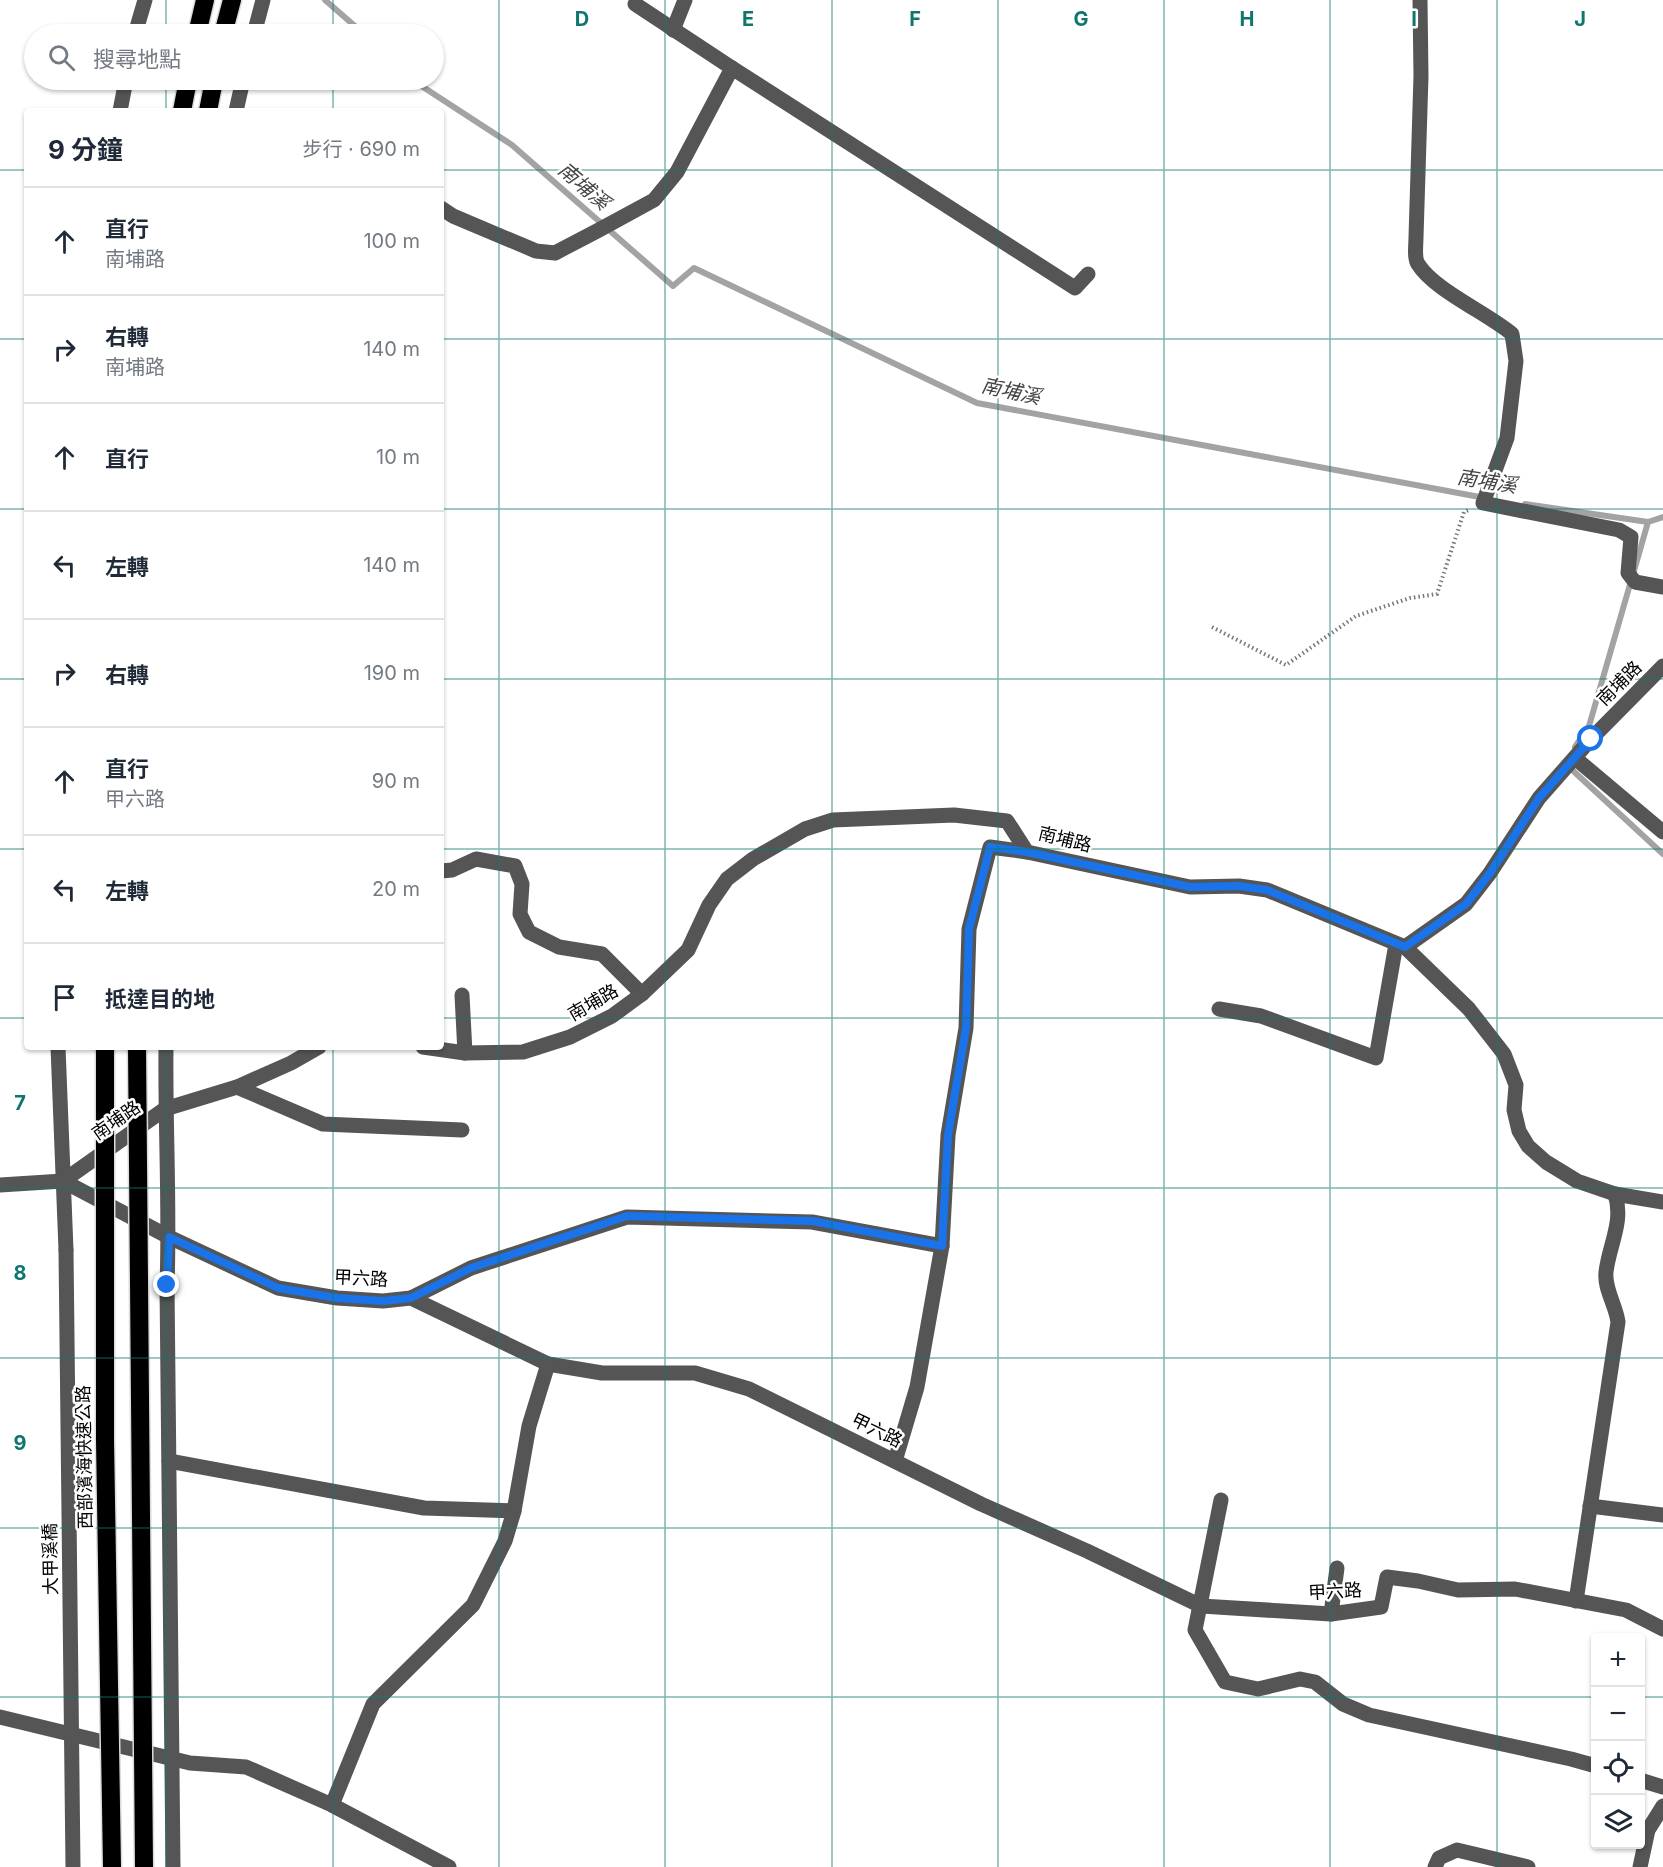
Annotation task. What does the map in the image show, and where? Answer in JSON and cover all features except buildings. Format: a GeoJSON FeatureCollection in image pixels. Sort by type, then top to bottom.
{"type":"FeatureCollection","features":[{"type":"Feature","properties":{"kind":"highway"},"geometry":{"type":"LineString","coordinates":[[199,24],[205,0]]}},
{"type":"Feature","properties":{"kind":"highway"},"geometry":{"type":"LineString","coordinates":[[226,24],[232,0]]}},
{"type":"Feature","properties":{"kind":"highway"},"geometry":{"type":"LineString","coordinates":[[183,108],[186,90]]}},
{"type":"Feature","properties":{"kind":"highway"},"geometry":{"type":"LineString","coordinates":[[209,108],[212,90]]}},
{"type":"Feature","properties":{"kind":"highway","name":"西部濱海快速公路"},"geometry":{"type":"LineString","coordinates":[[105,1050],[105,1440],[112,1867]]}},
{"type":"Feature","properties":{"kind":"highway"},"geometry":{"type":"LineString","coordinates":[[137,1050],[144,1867]]}},
{"type":"Feature","properties":{"kind":"street"},"geometry":{"type":"LineString","coordinates":[[138,24],[145,0]]}},
{"type":"Feature","properties":{"kind":"street"},"geometry":{"type":"LineString","coordinates":[[257,24],[263,0]]}},
{"type":"Feature","properties":{"kind":"street"},"geometry":{"type":"LineString","coordinates":[[673,30],[685,0]]}},
{"type":"Feature","properties":{"kind":"street"},"geometry":{"type":"LineString","coordinates":[[1420,0],[1421,76],[1417,262],[1433,281],[1512,334],[1516,361],[1507,438],[1483,503],[1619,530],[1631,537],[1628,573],[1635,582],[1663,587]]}},
{"type":"Feature","properties":{"kind":"street"},"geometry":{"type":"LineString","coordinates":[[635,4],[1076,288],[1088,274]]}},
{"type":"Feature","properties":{"kind":"street"},"geometry":{"type":"LineString","coordinates":[[444,210],[453,216],[536,251],[555,253],[654,200],[677,172],[732,68]]}},
{"type":"Feature","properties":{"kind":"street"},"geometry":{"type":"LineString","coordinates":[[121,108],[124,90]]}},
{"type":"Feature","properties":{"kind":"street"},"geometry":{"type":"LineString","coordinates":[[237,108],[241,90]]}},
{"type":"Feature","properties":{"kind":"street","name":"南埔路"},"geometry":{"type":"LineString","coordinates":[[444,1050],[465,1053],[524,1052],[570,1037],[612,1016],[642,994],[688,950],[710,905],[727,879],[753,859],[805,830],[833,820],[954,815],[1007,821],[1027,852],[1190,887],[1239,886],[1267,890],[1400,946],[1466,904],[1490,873],[1539,798],[1663,666]]}},
{"type":"Feature","properties":{"kind":"street"},"geometry":{"type":"LineString","coordinates":[[1575,758],[1663,832]]}},
{"type":"Feature","properties":{"kind":"street"},"geometry":{"type":"LineString","coordinates":[[895,1461],[917,1387],[942,1246],[948,1135],[966,1028],[969,929],[990,847],[1027,852]]}},
{"type":"Feature","properties":{"kind":"street"},"geometry":{"type":"LineString","coordinates":[[444,871],[452,870],[476,859],[515,866],[522,884],[520,914],[529,932],[559,947],[602,954],[642,994]]}},
{"type":"Feature","properties":{"kind":"street"},"geometry":{"type":"LineString","coordinates":[[1219,1009],[1261,1016],[1376,1058],[1400,946]]}},
{"type":"Feature","properties":{"kind":"street"},"geometry":{"type":"LineString","coordinates":[[1400,946],[1469,1009],[1504,1054],[1516,1085],[1514,1110],[1519,1131],[1528,1146],[1546,1162],[1578,1181],[1615,1194],[1663,1202]]}},
{"type":"Feature","properties":{"kind":"street"},"geometry":{"type":"LineString","coordinates":[[462,995],[465,1053]]}},
{"type":"Feature","properties":{"kind":"street","name":"大甲溪橋"},"geometry":{"type":"LineString","coordinates":[[58,1050],[66,1250],[73,1867]]}},
{"type":"Feature","properties":{"kind":"street"},"geometry":{"type":"LineString","coordinates":[[166,1050],[173,1867]]}},
{"type":"Feature","properties":{"kind":"street","name":"南埔路"},"geometry":{"type":"LineString","coordinates":[[63,1181],[165,1109],[237,1087],[291,1063],[314,1050]]}},
{"type":"Feature","properties":{"kind":"street"},"geometry":{"type":"LineString","coordinates":[[237,1087],[323,1124],[462,1130]]}},
{"type":"Feature","properties":{"kind":"street"},"geometry":{"type":"LineString","coordinates":[[0,1185],[63,1181]]}},
{"type":"Feature","properties":{"kind":"street","name":"甲六路"},"geometry":{"type":"LineString","coordinates":[[63,1181],[169,1237],[278,1288],[337,1298],[383,1301],[411,1298],[548,1364],[602,1373],[695,1373],[749,1389],[981,1504],[1087,1551],[1201,1606],[1331,1614],[1381,1607],[1387,1577],[1458,1590],[1515,1589],[1576,1600],[1626,1610],[1663,1629]]}},
{"type":"Feature","properties":{"kind":"street"},"geometry":{"type":"LineString","coordinates":[[1576,1600],[1617,1322],[1616,1308],[1608,1291],[1605,1274],[1617,1226],[1619,1206],[1615,1194]]}},
{"type":"Feature","properties":{"kind":"street"},"geometry":{"type":"LineString","coordinates":[[411,1298],[471,1268],[627,1216],[812,1221],[942,1246]]}},
{"type":"Feature","properties":{"kind":"street"},"geometry":{"type":"LineString","coordinates":[[332,1805],[373,1704],[473,1605],[505,1541],[514,1511],[529,1426],[548,1364]]}},
{"type":"Feature","properties":{"kind":"street"},"geometry":{"type":"LineString","coordinates":[[169,1461],[424,1508],[514,1511]]}},
{"type":"Feature","properties":{"kind":"street"},"geometry":{"type":"LineString","coordinates":[[1221,1500],[1195,1630],[1225,1682],[1258,1689],[1300,1679],[1315,1682],[1343,1704],[1369,1715],[1591,1765]]}},
{"type":"Feature","properties":{"kind":"street"},"geometry":{"type":"LineString","coordinates":[[1590,1506],[1663,1515]]}},
{"type":"Feature","properties":{"kind":"street"},"geometry":{"type":"LineString","coordinates":[[1331,1614],[1337,1568]]}},
{"type":"Feature","properties":{"kind":"street"},"geometry":{"type":"LineString","coordinates":[[0,1717],[190,1762],[246,1767],[332,1805],[449,1867]]}},
{"type":"Feature","properties":{"kind":"street"},"geometry":{"type":"LineString","coordinates":[[1645,1781],[1663,1787]]}},
{"type":"Feature","properties":{"kind":"street"},"geometry":{"type":"LineString","coordinates":[[1640,1867],[1648,1830],[1663,1806]]}},
{"type":"Feature","properties":{"kind":"street"},"geometry":{"type":"LineString","coordinates":[[1435,1867],[1438,1858],[1457,1850],[1528,1867]]}},
{"type":"Feature","properties":{"kind":"path"},"geometry":{"type":"LineString","coordinates":[[1212,627],[1286,664],[1356,616],[1410,598],[1437,594],[1464,512],[1483,503]]}},
{"type":"Feature","properties":{"kind":"waterway","name":"南埔溪"},"geometry":{"type":"LineString","coordinates":[[325,0],[353,24]]}},
{"type":"Feature","properties":{"kind":"waterway","name":"南埔溪"},"geometry":{"type":"LineString","coordinates":[[428,90],[512,145],[673,286],[694,268],[977,403],[1485,498]]}},
{"type":"Feature","properties":{"kind":"waterway","name":"南埔溪"},"geometry":{"type":"LineString","coordinates":[[1525,504],[1648,522],[1663,517]]}},
{"type":"Feature","properties":{"kind":"waterway"},"geometry":{"type":"LineString","coordinates":[[1634,571],[1648,522]]}},
{"type":"Feature","properties":{"kind":"waterway"},"geometry":{"type":"LineString","coordinates":[[1575,747],[1589,726],[1631,581]]}},
{"type":"Feature","properties":{"kind":"waterway"},"geometry":{"type":"LineString","coordinates":[[1569,767],[1663,854]]}},
{"type":"Feature","properties":{"kind":"route"},"geometry":{"type":"LineString","coordinates":[[167,1285],[169,1237],[278,1288],[337,1298],[383,1301],[411,1298],[471,1268],[627,1216],[812,1221],[942,1246],[948,1135],[966,1028],[969,929],[990,847],[1027,852],[1190,887],[1239,886],[1267,890],[1405,947],[1466,904],[1490,873],[1539,798],[1591,739]]}}]}
